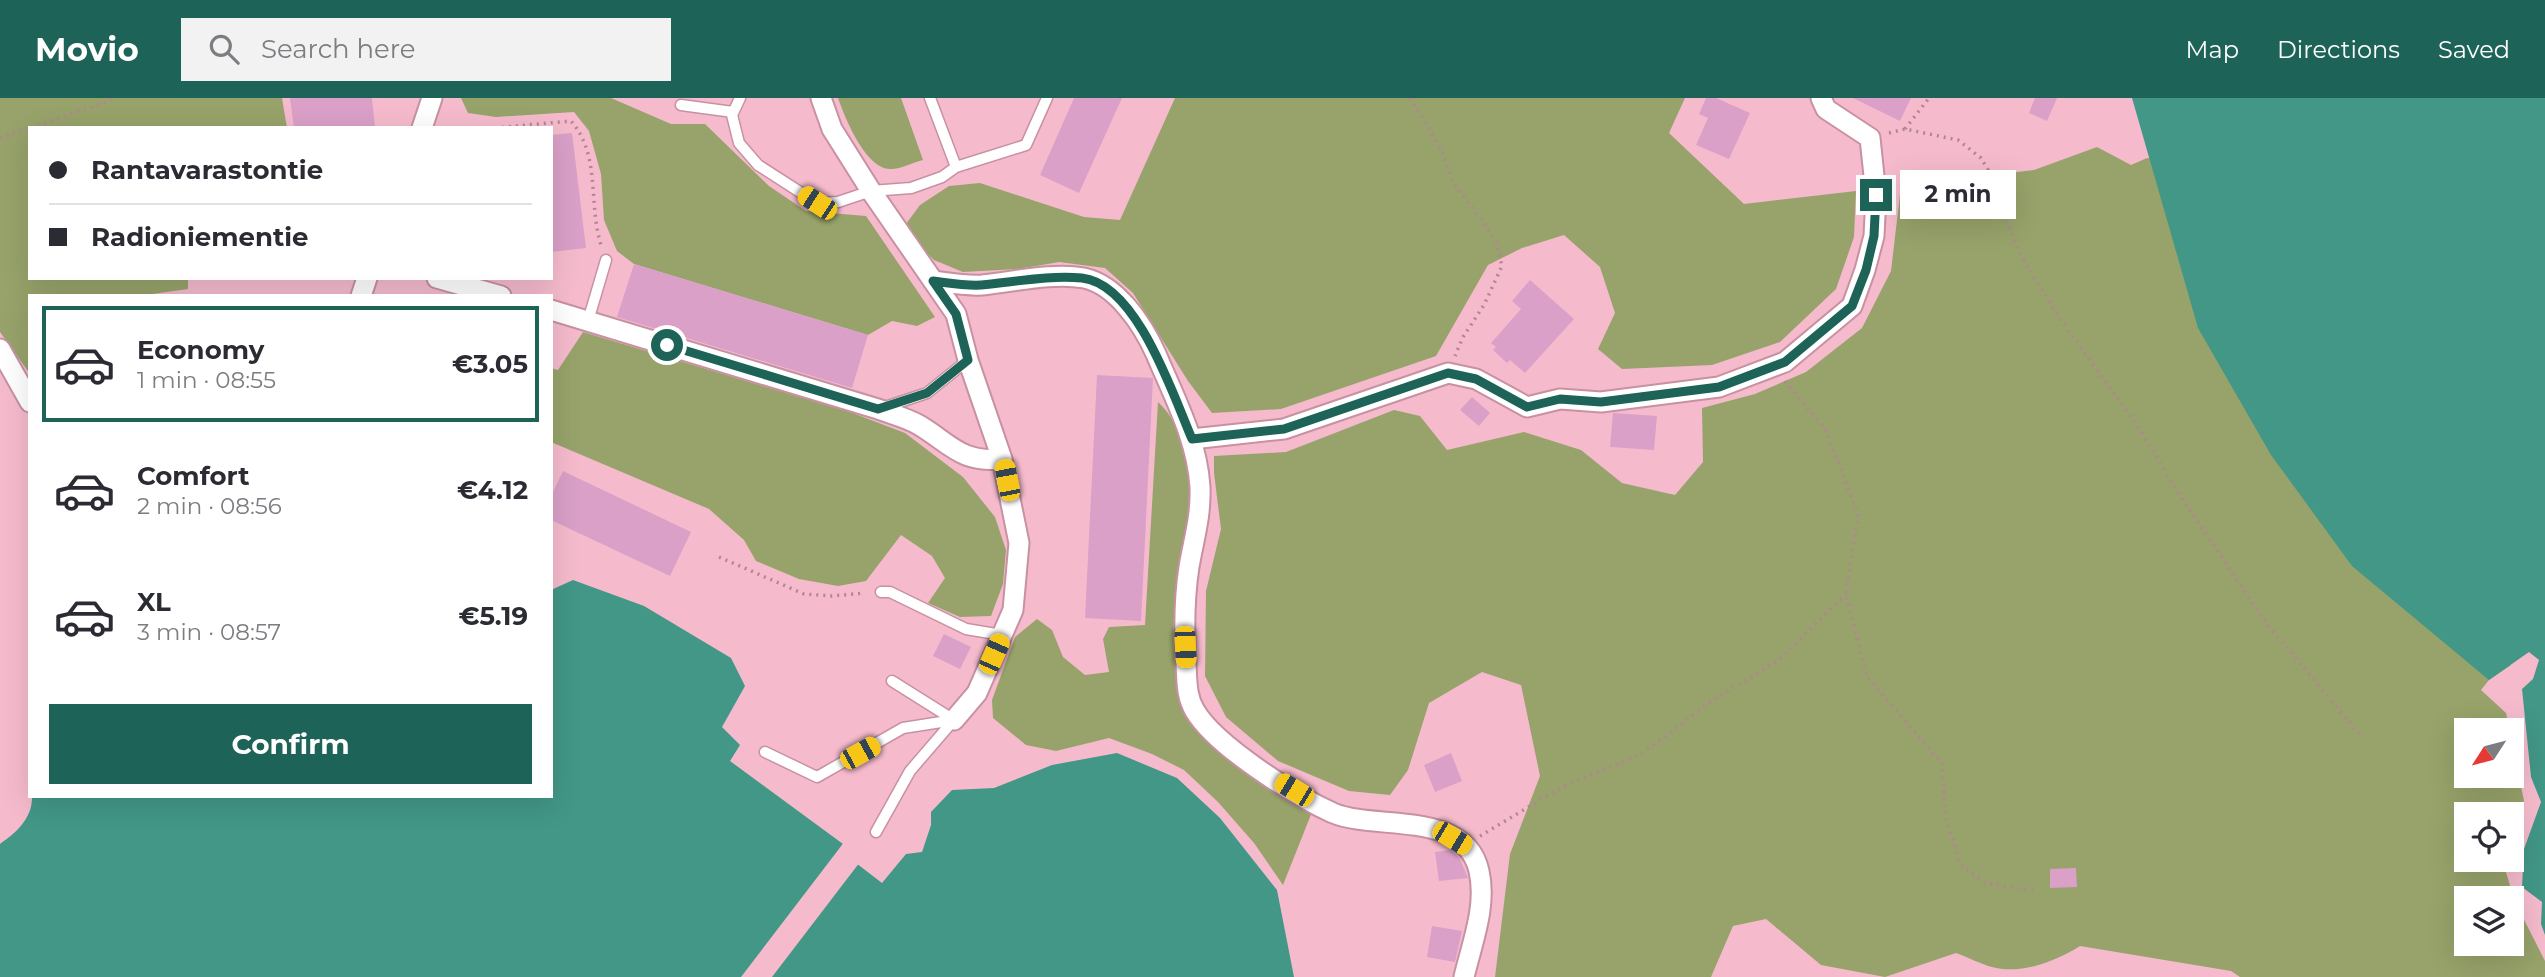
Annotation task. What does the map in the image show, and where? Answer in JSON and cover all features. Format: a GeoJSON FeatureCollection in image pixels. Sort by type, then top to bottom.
{"type":"FeatureCollection","features":[{"type":"Feature","properties":{"kind":"street"},"geometry":{"type":"LineString","coordinates":[[423,126],[432,98]]}},
{"type":"Feature","properties":{"kind":"street"},"geometry":{"type":"LineString","coordinates":[[821,98],[832,129],[871,191],[956,314],[968,360],[1002,459],[1019,543],[1013,610],[977,693],[954,720]]}},
{"type":"Feature","properties":{"kind":"street"},"geometry":{"type":"LineString","coordinates":[[1192,439],[1284,429],[1448,373],[1476,379],[1527,407],[1560,399],[1601,402],[1719,387],[1785,362],[1852,306],[1866,270],[1874,236],[1876,195],[1870,138],[1826,110],[1821,98]]}},
{"type":"Feature","properties":{"kind":"street"},"geometry":{"type":"LineString","coordinates":[[933,281],[978,285],[1032,278],[1085,278],[1120,297],[1149,340],[1192,439],[1200,484],[1200,523],[1189,566],[1184,624],[1188,694],[1194,709],[1208,728],[1240,757],[1335,814],[1439,829],[1466,846],[1479,868],[1482,898],[1464,977]]}},
{"type":"Feature","properties":{"kind":"street"},"geometry":{"type":"LineString","coordinates":[[451,286],[490,294]]}},
{"type":"Feature","properties":{"kind":"street"},"geometry":{"type":"LineString","coordinates":[[553,311],[878,409],[918,425],[953,451],[985,461],[1002,459]]}},
{"type":"Feature","properties":{"kind":"street"},"geometry":{"type":"LineString","coordinates":[[0,349],[28,398]]}},
{"type":"Feature","properties":{"kind":"lane"},"geometry":{"type":"LineString","coordinates":[[740,98],[733,112],[740,143],[758,165],[817,203],[838,202],[871,191],[911,188],[942,177],[956,167],[1026,145],[1047,98]]}},
{"type":"Feature","properties":{"kind":"lane"},"geometry":{"type":"LineString","coordinates":[[928,98],[956,167]]}},
{"type":"Feature","properties":{"kind":"lane"},"geometry":{"type":"LineString","coordinates":[[681,105],[733,112]]}},
{"type":"Feature","properties":{"kind":"lane"},"geometry":{"type":"LineString","coordinates":[[588,321],[606,260]]}},
{"type":"Feature","properties":{"kind":"lane"},"geometry":{"type":"LineString","coordinates":[[878,409],[927,393],[968,360]]}},
{"type":"Feature","properties":{"kind":"lane"},"geometry":{"type":"LineString","coordinates":[[881,592],[890,592],[966,629],[1002,635]]}},
{"type":"Feature","properties":{"kind":"lane"},"geometry":{"type":"LineString","coordinates":[[892,681],[954,720]]}},
{"type":"Feature","properties":{"kind":"lane"},"geometry":{"type":"LineString","coordinates":[[765,752],[817,777],[903,728],[954,720]]}},
{"type":"Feature","properties":{"kind":"lane"},"geometry":{"type":"LineString","coordinates":[[876,832],[910,771],[954,720]]}},
{"type":"Feature","properties":{"kind":"path"},"geometry":{"type":"LineString","coordinates":[[37,126],[117,98]]}},
{"type":"Feature","properties":{"kind":"path"},"geometry":{"type":"LineString","coordinates":[[1410,98],[1441,149],[1452,181],[1496,240],[1502,265],[1484,305],[1462,337],[1448,373]]}},
{"type":"Feature","properties":{"kind":"path"},"geometry":{"type":"LineString","coordinates":[[1905,129],[1929,98]]}},
{"type":"Feature","properties":{"kind":"path"},"geometry":{"type":"LineString","coordinates":[[517,126],[571,121],[583,135],[590,161],[599,237],[606,260]]}},
{"type":"Feature","properties":{"kind":"path"},"geometry":{"type":"LineString","coordinates":[[0,138],[28,129]]}},
{"type":"Feature","properties":{"kind":"path"},"geometry":{"type":"LineString","coordinates":[[1870,138],[1905,129],[1958,141],[1981,158],[1995,181],[2005,219],[2026,264],[2060,319],[2140,428],[2174,487],[2269,627],[2361,736]]}},
{"type":"Feature","properties":{"kind":"path"},"geometry":{"type":"LineString","coordinates":[[1772,367],[1825,429],[1858,514],[1846,594],[1867,677],[1942,763],[1945,814],[1960,864],[1985,883],[2035,891]]}},
{"type":"Feature","properties":{"kind":"path"},"geometry":{"type":"LineString","coordinates":[[719,557],[804,594],[832,596],[881,592]]}},
{"type":"Feature","properties":{"kind":"path"},"geometry":{"type":"LineString","coordinates":[[1466,846],[1562,788],[1640,755],[1710,702],[1780,659],[1846,594]]}},
{"type":"Feature","properties":{"kind":"shaded area"},"geometry":{"type":"Polygon","coordinates":[[[0,98],[282,98],[287,126],[28,126],[28,280],[188,280],[188,289],[152,294],[28,294],[28,371],[0,332],[0,98]]]}},
{"type":"Feature","properties":{"kind":"shaded area"},"geometry":{"type":"Polygon","coordinates":[[[461,98],[611,98],[671,124],[705,124],[769,186],[806,211],[866,216],[935,317],[917,326],[892,321],[868,335],[634,264],[617,251],[604,220],[601,174],[589,131],[574,112],[496,117],[468,113],[461,98]]]}},
{"type":"Feature","properties":{"kind":"shaded area"},"geometry":{"type":"Polygon","coordinates":[[[838,98],[901,98],[923,160],[891,169],[873,161],[858,141],[838,98]]]}},
{"type":"Feature","properties":{"kind":"shaded area"},"geometry":{"type":"Polygon","coordinates":[[[1175,98],[1685,98],[1669,133],[1744,204],[1856,191],[1854,237],[1836,289],[1780,342],[1712,365],[1622,369],[1598,349],[1615,313],[1600,267],[1564,235],[1522,248],[1488,265],[1436,356],[1281,409],[1212,413],[1188,381],[1133,293],[1105,268],[1059,262],[1019,269],[963,272],[934,260],[919,245],[906,224],[920,205],[949,186],[980,183],[1084,217],[1120,220],[1175,98]]]}},
{"type":"Feature","properties":{"kind":"shaded area"},"geometry":{"type":"Polygon","coordinates":[[[2132,98],[2545,98],[2545,935],[2541,924],[2542,902],[2522,886],[2524,849],[2541,802],[2531,777],[2522,689],[2533,679],[2539,660],[2529,652],[2489,680],[2352,566],[2271,455],[2198,328],[2132,98]]]}},
{"type":"Feature","properties":{"kind":"shaded area"},"geometry":{"type":"Polygon","coordinates":[[[2097,147],[2131,165],[2147,158],[2167,160],[2511,665],[2489,680],[2481,690],[2506,713],[2507,718],[2454,718],[2454,788],[2521,788],[2524,801],[2454,802],[2454,872],[2506,872],[2510,886],[2454,886],[2454,956],[2524,956],[2524,920],[2545,961],[2545,977],[2240,977],[2231,971],[2080,946],[2060,957],[2026,968],[1992,967],[1956,953],[1885,977],[1821,965],[1766,919],[1733,926],[1711,977],[1495,977],[1510,854],[1540,776],[1521,685],[1482,672],[1429,703],[1408,770],[1390,795],[1349,791],[1278,761],[1226,717],[1205,676],[1206,591],[1221,529],[1214,456],[1286,452],[1394,410],[1420,416],[1447,450],[1524,432],[1581,450],[1622,483],[1675,495],[1703,462],[1702,408],[1755,394],[1806,372],[1862,328],[1891,271],[1901,186],[2034,170],[2097,147]]]}},
{"type":"Feature","properties":{"kind":"shaded area"},"geometry":{"type":"Polygon","coordinates":[[[583,332],[850,412],[905,433],[963,477],[995,517],[1006,550],[1003,584],[991,616],[960,617],[928,603],[945,578],[932,556],[901,535],[866,581],[838,586],[799,579],[756,561],[744,540],[709,509],[553,443],[553,369],[558,370],[583,332]]]}},
{"type":"Feature","properties":{"kind":"shaded area"},"geometry":{"type":"Polygon","coordinates":[[[1158,402],[1180,435],[1191,477],[1192,505],[1180,557],[1175,596],[1174,659],[1180,699],[1189,722],[1228,760],[1281,797],[1312,812],[1283,885],[1254,843],[1218,802],[1184,770],[1152,754],[1109,738],[1056,751],[1026,745],[993,718],[992,700],[1015,637],[1037,619],[1052,630],[1063,657],[1085,675],[1109,672],[1103,639],[1109,627],[1145,625],[1158,402]]]}},
{"type":"Feature","properties":{"kind":"shaded area"},"geometry":{"type":"Polygon","coordinates":[[[573,580],[644,606],[731,658],[745,686],[722,727],[740,745],[730,761],[843,844],[839,850],[882,883],[906,854],[922,852],[931,825],[931,812],[952,790],[994,788],[1052,765],[1117,753],[1177,778],[1220,818],[1277,890],[1294,977],[0,977],[0,844],[27,818],[32,798],[553,798],[553,589],[573,580]]]}},
{"type":"Feature","properties":{"kind":"pier"},"geometry":{"type":"Polygon","coordinates":[[[845,841],[843,849],[860,862],[772,977],[741,977],[845,841]]]}},
{"type":"Feature","properties":{"kind":"building"},"geometry":{"type":"Polygon","coordinates":[[[290,98],[372,98],[375,126],[294,126],[290,98]]]}},
{"type":"Feature","properties":{"kind":"building"},"geometry":{"type":"Polygon","coordinates":[[[1074,98],[1122,98],[1079,193],[1040,175],[1074,98]]]}},
{"type":"Feature","properties":{"kind":"building"},"geometry":{"type":"Polygon","coordinates":[[[1706,98],[1716,98],[1750,113],[1729,159],[1696,145],[1708,118],[1699,114],[1706,98]]]}},
{"type":"Feature","properties":{"kind":"building"},"geometry":{"type":"Polygon","coordinates":[[[1853,98],[1911,98],[1900,121],[1853,98]]]}},
{"type":"Feature","properties":{"kind":"building"},"geometry":{"type":"Polygon","coordinates":[[[2035,98],[2057,98],[2047,121],[2029,113],[2035,98]]]}},
{"type":"Feature","properties":{"kind":"building"},"geometry":{"type":"Polygon","coordinates":[[[572,133],[586,248],[553,252],[553,135],[572,133]]]}},
{"type":"Feature","properties":{"kind":"building"},"geometry":{"type":"Polygon","coordinates":[[[634,264],[868,335],[852,388],[617,317],[634,264]]]}},
{"type":"Feature","properties":{"kind":"building"},"geometry":{"type":"Polygon","coordinates":[[[1530,280],[1574,319],[1525,373],[1510,360],[1507,363],[1493,350],[1496,347],[1491,343],[1521,309],[1512,301],[1530,280]]]}},
{"type":"Feature","properties":{"kind":"building"},"geometry":{"type":"Polygon","coordinates":[[[1097,375],[1153,378],[1141,621],[1085,618],[1097,375]]]}},
{"type":"Feature","properties":{"kind":"building"},"geometry":{"type":"Polygon","coordinates":[[[1472,397],[1490,413],[1479,426],[1460,410],[1472,397]]]}},
{"type":"Feature","properties":{"kind":"building"},"geometry":{"type":"Polygon","coordinates":[[[1613,413],[1657,416],[1654,450],[1610,447],[1613,413]]]}},
{"type":"Feature","properties":{"kind":"building"},"geometry":{"type":"Polygon","coordinates":[[[563,471],[691,532],[670,576],[553,521],[553,492],[563,471]]]}},
{"type":"Feature","properties":{"kind":"building"},"geometry":{"type":"Polygon","coordinates":[[[944,634],[971,647],[960,669],[933,656],[944,634]]]}},
{"type":"Feature","properties":{"kind":"building"},"geometry":{"type":"Polygon","coordinates":[[[1451,753],[1462,781],[1435,792],[1424,765],[1451,753]]]}},
{"type":"Feature","properties":{"kind":"building"},"geometry":{"type":"Polygon","coordinates":[[[1451,850],[1460,859],[1468,878],[1439,881],[1435,852],[1451,850]]]}},
{"type":"Feature","properties":{"kind":"building"},"geometry":{"type":"Polygon","coordinates":[[[2076,868],[2077,887],[2050,888],[2050,869],[2076,868]]]}},
{"type":"Feature","properties":{"kind":"building"},"geometry":{"type":"Polygon","coordinates":[[[1432,926],[1462,931],[1455,962],[1427,957],[1432,926]]]}},
{"type":"Feature","properties":{"kind":"route"},"geometry":{"type":"LineString","coordinates":[[667,345],[878,409],[927,393],[968,360],[956,314],[933,281],[978,285],[1032,278],[1085,278],[1120,297],[1149,340],[1192,439],[1284,429],[1448,373],[1476,379],[1527,407],[1560,399],[1601,402],[1719,387],[1785,362],[1852,306],[1866,270],[1874,236],[1876,195]]}}]}
